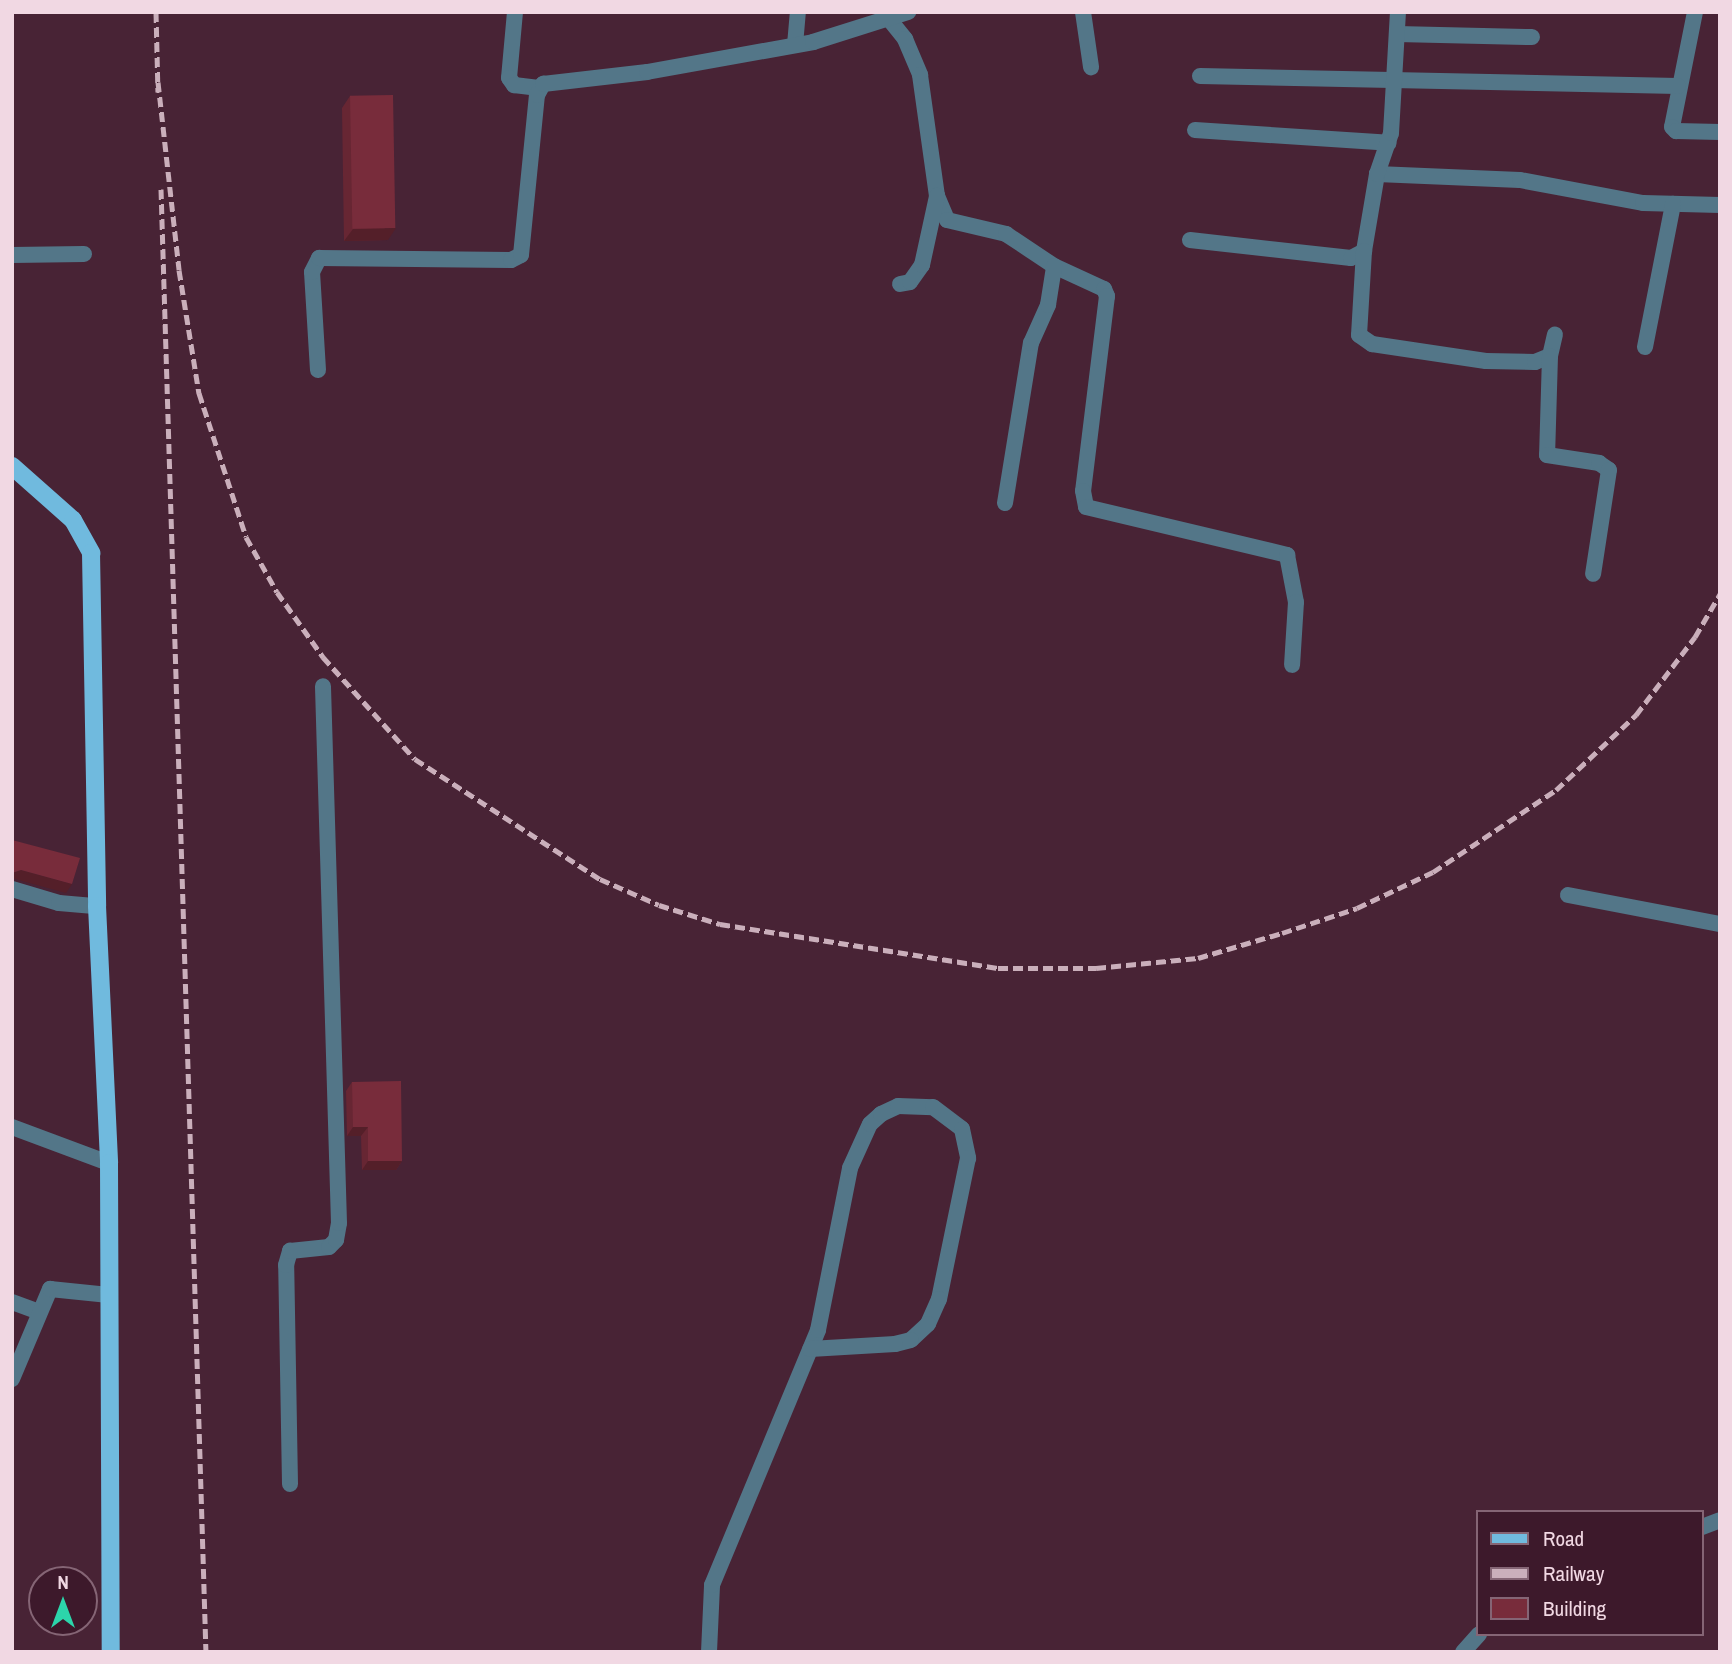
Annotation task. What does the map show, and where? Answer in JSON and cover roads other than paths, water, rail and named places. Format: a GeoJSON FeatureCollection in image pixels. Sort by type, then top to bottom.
{"type":"FeatureCollection","features":[{"type":"Feature","properties":{"kind":"main road"},"geometry":{"type":"LineString","coordinates":[[12,467],[73,520],[91,554],[97,906],[109,1163],[111,1652]]}},
{"type":"Feature","properties":{"kind":"street"},"geometry":{"type":"LineString","coordinates":[[515,12],[509,78],[514,85],[539,88],[551,82],[647,72],[795,46],[901,14],[905,39],[920,75],[937,196],[947,219],[1006,234],[1054,266],[1104,289],[1107,296],[1083,491],[1086,507],[1269,547],[1287,555],[1296,602],[1293,664]]}},
{"type":"Feature","properties":{"kind":"street"},"geometry":{"type":"LineString","coordinates":[[795,46],[798,12]]}},
{"type":"Feature","properties":{"kind":"street"},"geometry":{"type":"LineString","coordinates":[[1083,12],[1091,67]]}},
{"type":"Feature","properties":{"kind":"street"},"geometry":{"type":"LineString","coordinates":[[1398,12],[1388,143],[1377,174],[1364,251],[1359,313],[1362,340],[1486,361],[1535,362],[1550,356]]}},
{"type":"Feature","properties":{"kind":"street"},"geometry":{"type":"LineString","coordinates":[[1695,12],[1693,35],[1678,86],[1672,127],[1676,131],[1720,132]]}},
{"type":"Feature","properties":{"kind":"street"},"geometry":{"type":"LineString","coordinates":[[1397,34],[1532,37]]}},
{"type":"Feature","properties":{"kind":"street"},"geometry":{"type":"LineString","coordinates":[[1200,76],[1678,86]]}},
{"type":"Feature","properties":{"kind":"street"},"geometry":{"type":"LineString","coordinates":[[318,370],[312,272],[319,258],[511,260],[521,255],[539,88]]}},
{"type":"Feature","properties":{"kind":"street"},"geometry":{"type":"LineString","coordinates":[[1195,131],[1388,143]]}},
{"type":"Feature","properties":{"kind":"street"},"geometry":{"type":"LineString","coordinates":[[1377,174],[1520,180],[1631,201],[1720,205]]}},
{"type":"Feature","properties":{"kind":"street"},"geometry":{"type":"LineString","coordinates":[[900,284],[910,282],[922,265],[937,196]]}},
{"type":"Feature","properties":{"kind":"street"},"geometry":{"type":"LineString","coordinates":[[1645,347],[1674,204]]}},
{"type":"Feature","properties":{"kind":"street"},"geometry":{"type":"LineString","coordinates":[[1190,240],[1351,258],[1364,251]]}},
{"type":"Feature","properties":{"kind":"street"},"geometry":{"type":"LineString","coordinates":[[12,255],[84,254]]}},
{"type":"Feature","properties":{"kind":"street"},"geometry":{"type":"LineString","coordinates":[[1005,503],[1031,343],[1048,305],[1054,266]]}},
{"type":"Feature","properties":{"kind":"street"},"geometry":{"type":"LineString","coordinates":[[1555,335],[1550,356],[1545,450],[1553,460],[1599,463],[1609,470],[1593,574]]}},
{"type":"Feature","properties":{"kind":"street"},"geometry":{"type":"LineString","coordinates":[[290,1484],[286,1265],[290,1251],[329,1247],[336,1240],[339,1223],[323,686]]}},
{"type":"Feature","properties":{"kind":"street"},"geometry":{"type":"LineString","coordinates":[[12,889],[59,903],[97,906]]}},
{"type":"Feature","properties":{"kind":"street"},"geometry":{"type":"LineString","coordinates":[[1568,895],[1720,924]]}},
{"type":"Feature","properties":{"kind":"street"},"geometry":{"type":"LineString","coordinates":[[709,1652],[708,1612],[721,1555],[825,1309],[850,1168],[870,1124],[898,1106],[933,1107],[962,1129],[968,1158],[939,1298],[928,1324],[911,1340],[895,1344],[810,1349]]}},
{"type":"Feature","properties":{"kind":"street"},"geometry":{"type":"LineString","coordinates":[[12,1127],[109,1163]]}},
{"type":"Feature","properties":{"kind":"street"},"geometry":{"type":"LineString","coordinates":[[12,1379],[47,1294],[55,1287],[109,1295]]}},
{"type":"Feature","properties":{"kind":"street"},"geometry":{"type":"LineString","coordinates":[[12,1302],[39,1312]]}},
{"type":"Feature","properties":{"kind":"street"},"geometry":{"type":"LineString","coordinates":[[1464,1651],[1477,1636]]}},
{"type":"Feature","properties":{"kind":"railway"},"geometry":{"type":"LineString","coordinates":[[156,12],[158,92]]}},
{"type":"Feature","properties":{"kind":"railway"},"geometry":{"type":"LineString","coordinates":[[158,82],[179,270],[199,393],[246,537],[277,592],[323,657],[415,759],[600,879],[659,905],[720,924],[998,968],[1096,968],[1198,958],[1357,908],[1433,872],[1556,790],[1636,715],[1695,637],[1720,594]]}},
{"type":"Feature","properties":{"kind":"railway"},"geometry":{"type":"LineString","coordinates":[[161,189],[206,1652]]}}]}
